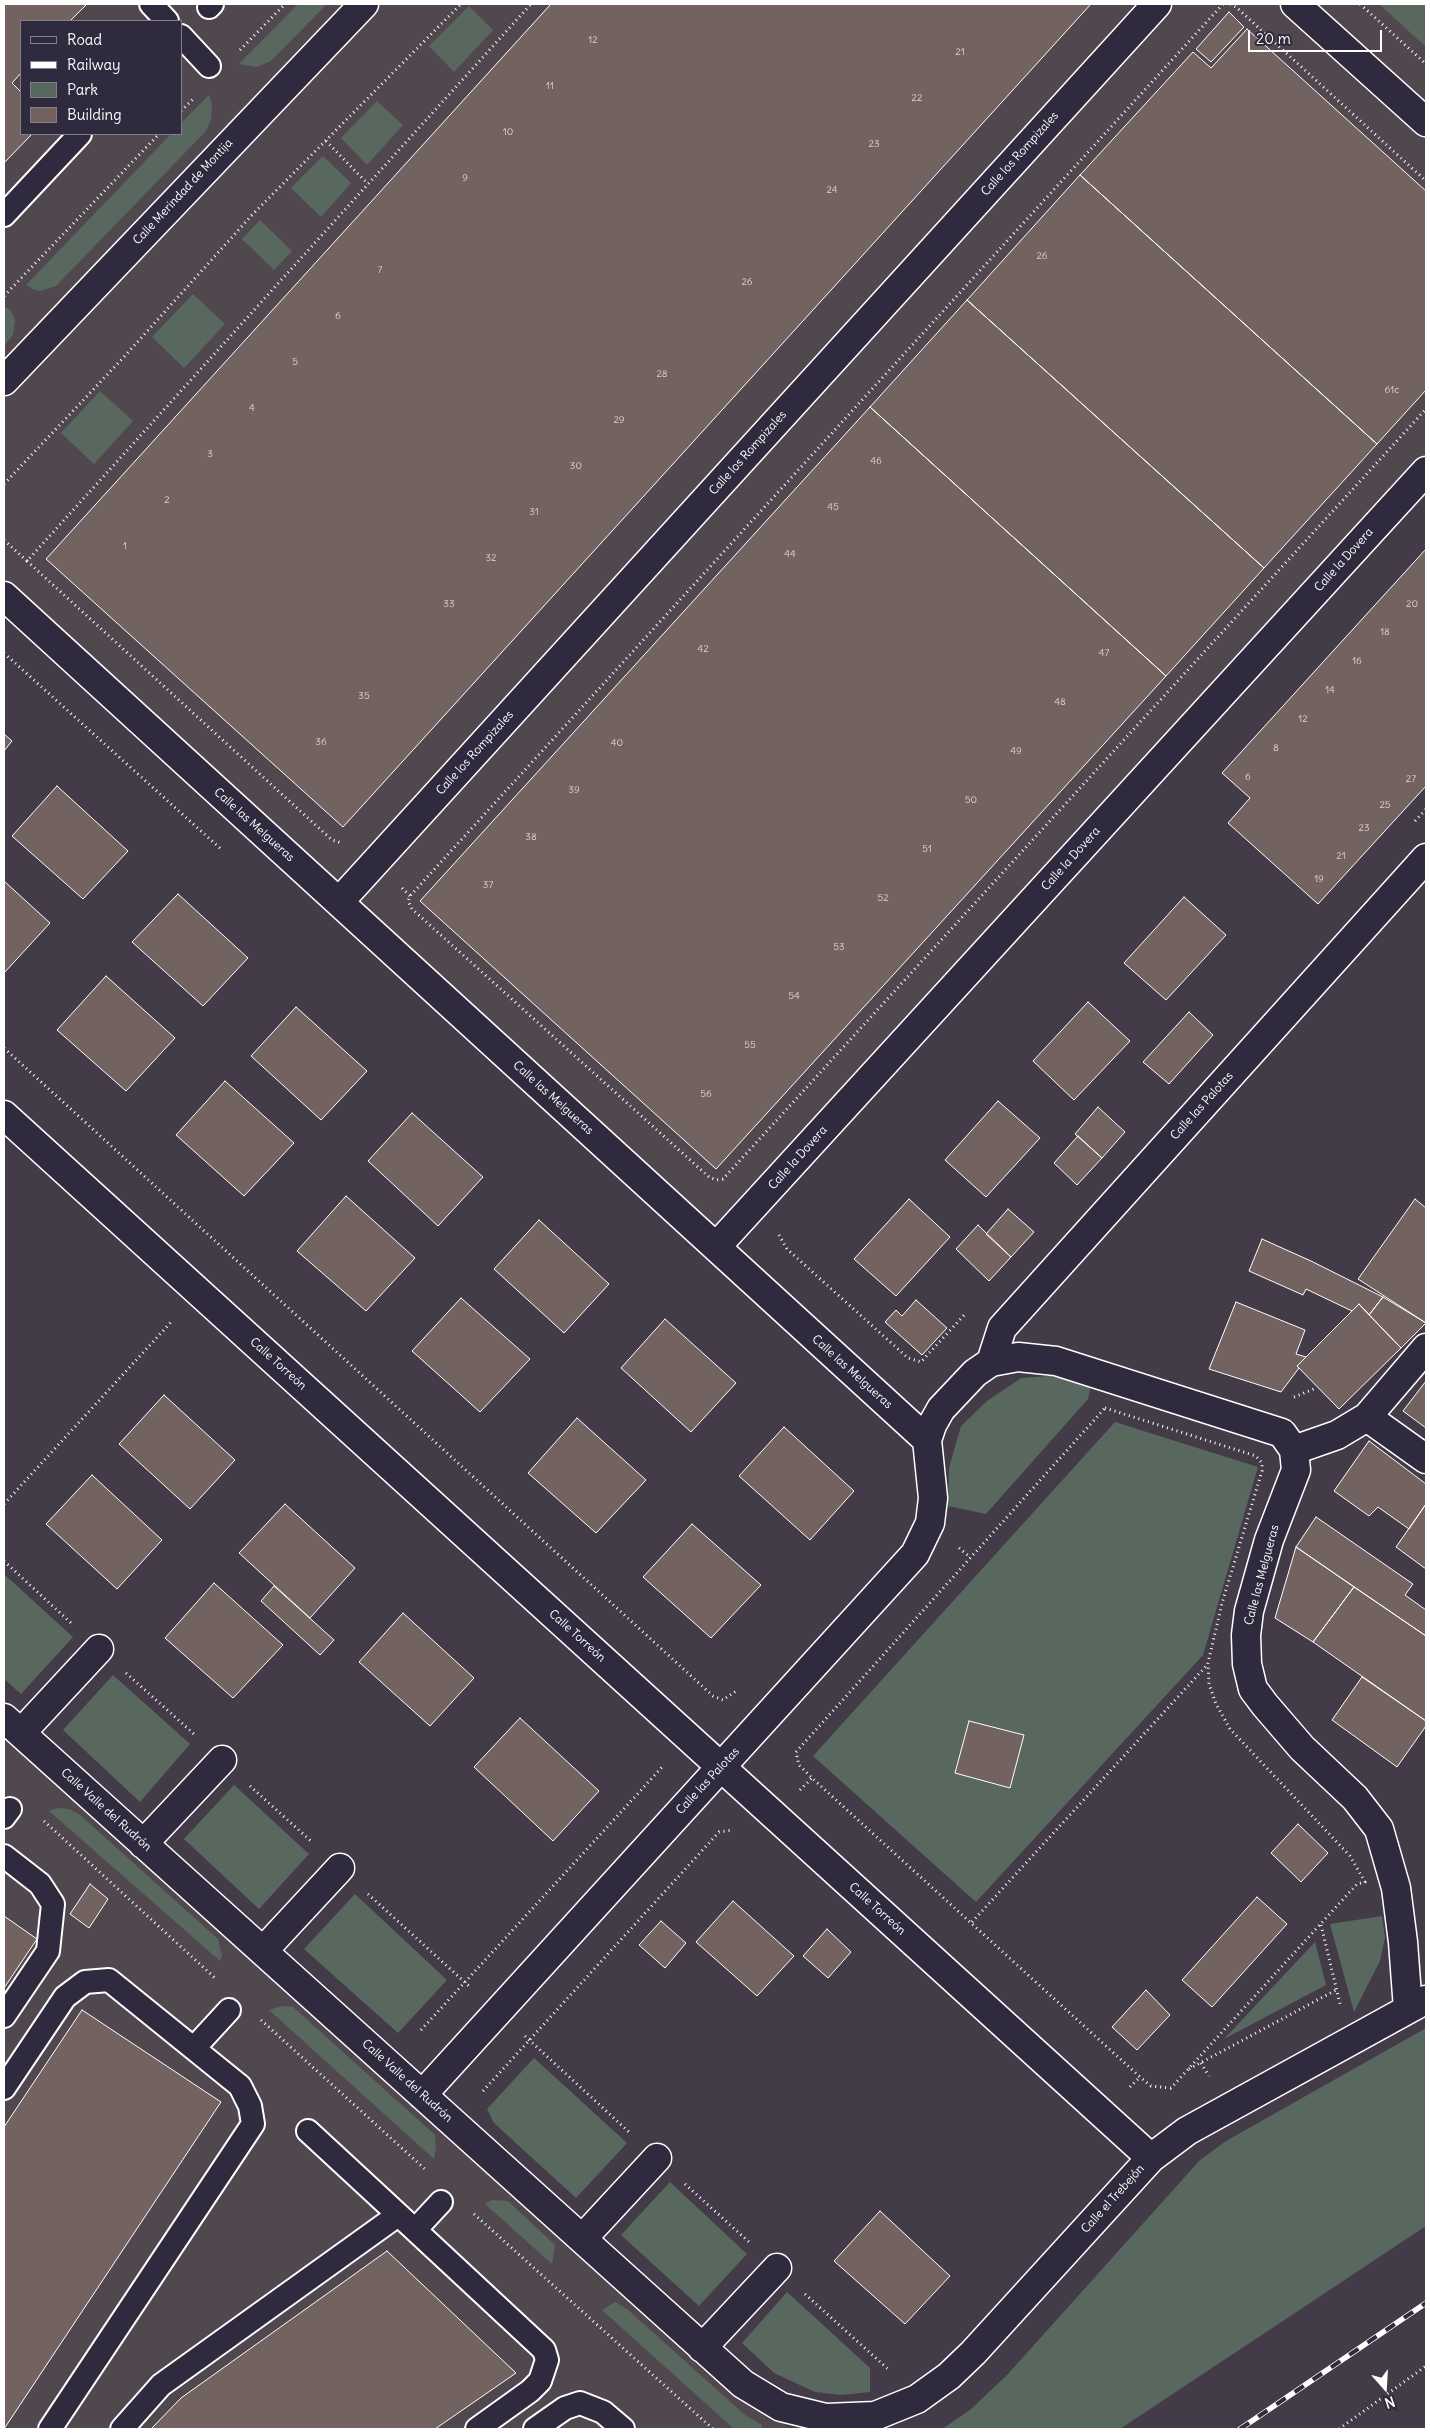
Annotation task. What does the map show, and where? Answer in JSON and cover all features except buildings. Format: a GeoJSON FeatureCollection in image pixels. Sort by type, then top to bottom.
{"type":"FeatureCollection","features":[{"type":"Feature","properties":{"kind":"street","name":"Calle Merindad de Montija"},"geometry":{"type":"LineString","coordinates":[[4,382],[256,114],[364,4]]}},
{"type":"Feature","properties":{"kind":"street","name":"Calle los Rompizales"},"geometry":{"type":"LineString","coordinates":[[339,902],[1157,4]]}},
{"type":"Feature","properties":{"kind":"street"},"geometry":{"type":"LineString","coordinates":[[1295,4],[1426,122]]}},
{"type":"Feature","properties":{"kind":"street","name":"Calle la Dovera"},"geometry":{"type":"LineString","coordinates":[[716,1248],[1426,471]]}},
{"type":"Feature","properties":{"kind":"street","name":"Calle las Melgueras"},"geometry":{"type":"LineString","coordinates":[[4,596],[927,1440]]}},
{"type":"Feature","properties":{"kind":"street","name":"Calle las Palotas"},"geometry":{"type":"LineString","coordinates":[[991,1362],[1002,1328],[1426,858]]}},
{"type":"Feature","properties":{"kind":"street","name":"Calle Torreón"},"geometry":{"type":"LineString","coordinates":[[4,1115],[1150,2158]]}},
{"type":"Feature","properties":{"kind":"street"},"geometry":{"type":"LineString","coordinates":[[927,1440],[941,1409],[976,1373],[991,1362],[1018,1357],[1056,1361],[1282,1433],[1294,1450],[1338,1435],[1367,1417],[1426,1348]]}},
{"type":"Feature","properties":{"kind":"street"},"geometry":{"type":"LineString","coordinates":[[1367,1417],[1426,1459]]}},
{"type":"Feature","properties":{"kind":"street","name":"Calle las Palotas"},"geometry":{"type":"LineString","coordinates":[[422,2095],[915,1554],[930,1523],[933,1498],[927,1440]]}},
{"type":"Feature","properties":{"kind":"street","name":"Calle las Melgueras"},"geometry":{"type":"LineString","coordinates":[[1294,1450],[1296,1470],[1269,1540],[1249,1611],[1246,1635],[1247,1664],[1253,1689],[1265,1705],[1302,1748],[1355,1798],[1379,1829],[1396,1888],[1403,1942],[1417,2004]]}},
{"type":"Feature","properties":{"kind":"street"},"geometry":{"type":"LineString","coordinates":[[13,1725],[99,1649]]}},
{"type":"Feature","properties":{"kind":"street","name":"Calle Valle del Rudrón"},"geometry":{"type":"LineString","coordinates":[[13,1725],[743,2384],[781,2407],[826,2418]]}},
{"type":"Feature","properties":{"kind":"street"},"geometry":{"type":"LineString","coordinates":[[143,1844],[222,1760]]}},
{"type":"Feature","properties":{"kind":"street"},"geometry":{"type":"LineString","coordinates":[[262,1951],[340,1868]]}},
{"type":"Feature","properties":{"kind":"street","name":"Calle el Trebejón"},"geometry":{"type":"LineString","coordinates":[[826,2418],[874,2416],[917,2399],[949,2376],[1012,2311],[1150,2158],[1187,2131],[1417,2004]]}},
{"type":"Feature","properties":{"kind":"street"},"geometry":{"type":"LineString","coordinates":[[582,2239],[657,2158]]}},
{"type":"Feature","properties":{"kind":"street"},"geometry":{"type":"LineString","coordinates":[[702,2348],[777,2268]]}},
{"type":"Feature","properties":{"kind":"lane"},"geometry":{"type":"LineString","coordinates":[[151,4],[166,20]]}},
{"type":"Feature","properties":{"kind":"lane"},"geometry":{"type":"LineString","coordinates":[[182,37],[209,66]]}},
{"type":"Feature","properties":{"kind":"lane"},"geometry":{"type":"LineString","coordinates":[[4,215],[79,135]]}},
{"type":"Feature","properties":{"kind":"lane"},"geometry":{"type":"LineString","coordinates":[[4,1856],[40,1884],[53,1904],[48,1951],[4,2016]]}},
{"type":"Feature","properties":{"kind":"lane"},"geometry":{"type":"LineString","coordinates":[[4,2088],[65,1996],[85,1982],[109,1980],[195,2047],[240,2086],[250,2106],[253,2124],[50,2429]]}},
{"type":"Feature","properties":{"kind":"lane"},"geometry":{"type":"LineString","coordinates":[[195,2047],[229,2010]]}},
{"type":"Feature","properties":{"kind":"lane"},"geometry":{"type":"LineString","coordinates":[[308,2131],[544,2350],[547,2360],[540,2381],[530,2391],[477,2429]]}},
{"type":"Feature","properties":{"kind":"lane"},"geometry":{"type":"LineString","coordinates":[[415,2230],[441,2202]]}},
{"type":"Feature","properties":{"kind":"lane"},"geometry":{"type":"LineString","coordinates":[[122,2429],[161,2385],[398,2215]]}},
{"type":"Feature","properties":{"kind":"lane"},"geometry":{"type":"LineString","coordinates":[[535,2429],[564,2408],[580,2403],[603,2412],[623,2429]]}},
{"type":"Feature","properties":{"kind":"path"},"geometry":{"type":"LineString","coordinates":[[4,484],[123,358],[252,216],[461,4]]}},
{"type":"Feature","properties":{"kind":"path"},"geometry":{"type":"LineString","coordinates":[[27,561],[531,4]]}},
{"type":"Feature","properties":{"kind":"path"},"geometry":{"type":"LineString","coordinates":[[1219,4],[410,896],[408,900],[412,909],[709,1177],[716,1180],[723,1179],[1426,409]]}},
{"type":"Feature","properties":{"kind":"path"},"geometry":{"type":"LineString","coordinates":[[1230,4],[1236,7],[1426,181]]}},
{"type":"Feature","properties":{"kind":"path"},"geometry":{"type":"LineString","coordinates":[[1360,4],[1426,64]]}},
{"type":"Feature","properties":{"kind":"path"},"geometry":{"type":"LineString","coordinates":[[4,296],[158,135]]}},
{"type":"Feature","properties":{"kind":"path"},"geometry":{"type":"LineString","coordinates":[[326,142],[368,184]]}},
{"type":"Feature","properties":{"kind":"path"},"geometry":{"type":"LineString","coordinates":[[4,540],[332,840],[340,843],[345,841]]}},
{"type":"Feature","properties":{"kind":"path"},"geometry":{"type":"LineString","coordinates":[[4,653],[225,853]]}},
{"type":"Feature","properties":{"kind":"path"},"geometry":{"type":"LineString","coordinates":[[1413,823],[1426,809]]}},
{"type":"Feature","properties":{"kind":"path"},"geometry":{"type":"LineString","coordinates":[[4,1048],[713,1696],[723,1700],[739,1688]]}},
{"type":"Feature","properties":{"kind":"path"},"geometry":{"type":"LineString","coordinates":[[778,1232],[787,1250],[908,1358],[921,1362],[967,1312]]}},
{"type":"Feature","properties":{"kind":"path"},"geometry":{"type":"LineString","coordinates":[[166,1314],[180,1327]]}},
{"type":"Feature","properties":{"kind":"path"},"geometry":{"type":"LineString","coordinates":[[4,1504],[173,1320]]}},
{"type":"Feature","properties":{"kind":"path"},"geometry":{"type":"LineString","coordinates":[[1293,1397],[1314,1389]]}},
{"type":"Feature","properties":{"kind":"path"},"geometry":{"type":"LineString","coordinates":[[1105,1408],[1256,1456],[1262,1463],[1262,1471],[1222,1603],[1208,1663],[1209,1684],[1216,1704],[1230,1729],[1350,1856],[1365,1882],[1357,1884],[1171,2088],[1151,2086],[812,1778],[799,1765],[796,1752],[1105,1408]]}},
{"type":"Feature","properties":{"kind":"path"},"geometry":{"type":"LineString","coordinates":[[4,1561],[890,2371]]}},
{"type":"Feature","properties":{"kind":"path"},"geometry":{"type":"LineString","coordinates":[[972,1922],[1208,1663]]}},
{"type":"Feature","properties":{"kind":"path"},"geometry":{"type":"LineString","coordinates":[[421,2030],[662,1767],[658,1758]]}},
{"type":"Feature","properties":{"kind":"path"},"geometry":{"type":"LineString","coordinates":[[42,1819],[217,1979]]}},
{"type":"Feature","properties":{"kind":"path"},"geometry":{"type":"LineString","coordinates":[[483,2091],[719,1832],[730,1828],[738,1833]]}},
{"type":"Feature","properties":{"kind":"path"},"geometry":{"type":"LineString","coordinates":[[1321,1925],[1342,2013]]}},
{"type":"Feature","properties":{"kind":"path"},"geometry":{"type":"LineString","coordinates":[[1186,2071],[1336,1990]]}},
{"type":"Feature","properties":{"kind":"path"},"geometry":{"type":"LineString","coordinates":[[260,2019],[428,2172]]}},
{"type":"Feature","properties":{"kind":"path"},"geometry":{"type":"LineString","coordinates":[[471,2211],[713,2429]]}},
{"type":"Feature","properties":{"kind":"path"},"geometry":{"type":"LineString","coordinates":[[1339,2429],[1426,2366]]}},
{"type":"Feature","properties":{"kind":"shaded area"},"geometry":{"type":"Polygon","coordinates":[[[4,4],[1426,4],[1426,471],[716,1247],[4,596],[4,4]]]}},
{"type":"Feature","properties":{"kind":"shaded area"},"geometry":{"type":"Polygon","coordinates":[[[4,1718],[743,2384],[790,2429],[4,2429],[4,1718]]]}},
{"type":"Feature","properties":{"kind":"green space"},"geometry":{"type":"Polygon","coordinates":[[[298,4],[327,4],[271,61],[257,67],[239,64],[298,4]]]}},
{"type":"Feature","properties":{"kind":"green space"},"geometry":{"type":"Polygon","coordinates":[[[1379,4],[1426,4],[1426,47],[1379,4]]]}},
{"type":"Feature","properties":{"kind":"green space"},"geometry":{"type":"Polygon","coordinates":[[[469,6],[493,30],[454,72],[429,46],[469,6]]]}},
{"type":"Feature","properties":{"kind":"green space"},"geometry":{"type":"Polygon","coordinates":[[[209,95],[212,104],[211,120],[206,131],[56,286],[40,291],[26,285],[170,135],[182,135],[182,122],[209,95]]]}},
{"type":"Feature","properties":{"kind":"green space"},"geometry":{"type":"Polygon","coordinates":[[[377,101],[403,125],[367,165],[341,138],[377,101]]]}},
{"type":"Feature","properties":{"kind":"green space"},"geometry":{"type":"Polygon","coordinates":[[[323,156],[351,183],[321,217],[291,188],[323,156]]]}},
{"type":"Feature","properties":{"kind":"green space"},"geometry":{"type":"Polygon","coordinates":[[[260,220],[292,251],[274,270],[242,239],[260,220]]]}},
{"type":"Feature","properties":{"kind":"green space"},"geometry":{"type":"Polygon","coordinates":[[[193,294],[225,324],[184,368],[152,337],[193,294]]]}},
{"type":"Feature","properties":{"kind":"green space"},"geometry":{"type":"Polygon","coordinates":[[[5,307],[10,310],[15,320],[13,335],[4,346],[5,307]]]}},
{"type":"Feature","properties":{"kind":"green space"},"geometry":{"type":"Polygon","coordinates":[[[100,391],[133,421],[94,464],[61,433],[100,391]]]}},
{"type":"Feature","properties":{"kind":"green space"},"geometry":{"type":"Polygon","coordinates":[[[1063,1375],[1092,1381],[1088,1399],[986,1514],[948,1506],[949,1468],[961,1426],[987,1401],[1021,1378],[1063,1375]]]}},
{"type":"Feature","properties":{"kind":"green space"},"geometry":{"type":"Polygon","coordinates":[[[1115,1422],[1258,1467],[1203,1655],[976,1902],[813,1756],[1115,1422]]]}},
{"type":"Feature","properties":{"kind":"green space"},"geometry":{"type":"Polygon","coordinates":[[[4,1574],[73,1637],[21,1694],[4,1679],[4,1574]]]}},
{"type":"Feature","properties":{"kind":"green space"},"geometry":{"type":"Polygon","coordinates":[[[113,1675],[190,1744],[140,1802],[63,1730],[113,1675]]]}},
{"type":"Feature","properties":{"kind":"green space"},"geometry":{"type":"Polygon","coordinates":[[[234,1785],[309,1854],[259,1909],[184,1839],[234,1785]]]}},
{"type":"Feature","properties":{"kind":"green space"},"geometry":{"type":"Polygon","coordinates":[[[58,1808],[69,1809],[79,1814],[218,1939],[222,1956],[220,1961],[49,1811],[58,1808]]]}},
{"type":"Feature","properties":{"kind":"green space"},"geometry":{"type":"Polygon","coordinates":[[[355,1894],[447,1980],[398,2033],[304,1949],[355,1894]]]}},
{"type":"Feature","properties":{"kind":"green space"},"geometry":{"type":"Polygon","coordinates":[[[1382,1916],[1385,1938],[1380,1961],[1354,2012],[1330,1924],[1382,1916]]]}},
{"type":"Feature","properties":{"kind":"green space"},"geometry":{"type":"Polygon","coordinates":[[[1315,1942],[1326,1985],[1224,2039],[1315,1942]]]}},
{"type":"Feature","properties":{"kind":"green space"},"geometry":{"type":"Polygon","coordinates":[[[282,2006],[293,2007],[435,2135],[434,2159],[269,2010],[282,2006]]]}},
{"type":"Feature","properties":{"kind":"green space"},"geometry":{"type":"Polygon","coordinates":[[[1426,2028],[1426,2226],[1120,2429],[942,2429],[970,2410],[1008,2374],[1200,2160],[1226,2141],[1426,2028]]]}},
{"type":"Feature","properties":{"kind":"green space"},"geometry":{"type":"Polygon","coordinates":[[[534,2058],[627,2143],[576,2198],[494,2123],[487,2109],[534,2058]]]}},
{"type":"Feature","properties":{"kind":"green space"},"geometry":{"type":"Polygon","coordinates":[[[670,2182],[747,2254],[699,2306],[621,2235],[670,2182]]]}},
{"type":"Feature","properties":{"kind":"green space"},"geometry":{"type":"Polygon","coordinates":[[[492,2200],[508,2201],[555,2245],[552,2264],[485,2204],[492,2200]]]}},
{"type":"Feature","properties":{"kind":"green space"},"geometry":{"type":"Polygon","coordinates":[[[787,2292],[870,2368],[870,2392],[842,2395],[815,2392],[774,2373],[742,2343],[787,2292]]]}},
{"type":"Feature","properties":{"kind":"green space"},"geometry":{"type":"Polygon","coordinates":[[[615,2302],[627,2309],[745,2415],[762,2425],[762,2429],[734,2429],[602,2310],[615,2302]]]}},
{"type":"Feature","properties":{"kind":"railway"},"geometry":{"type":"LineString","coordinates":[[1240,2429],[1426,2303]]}}]}
